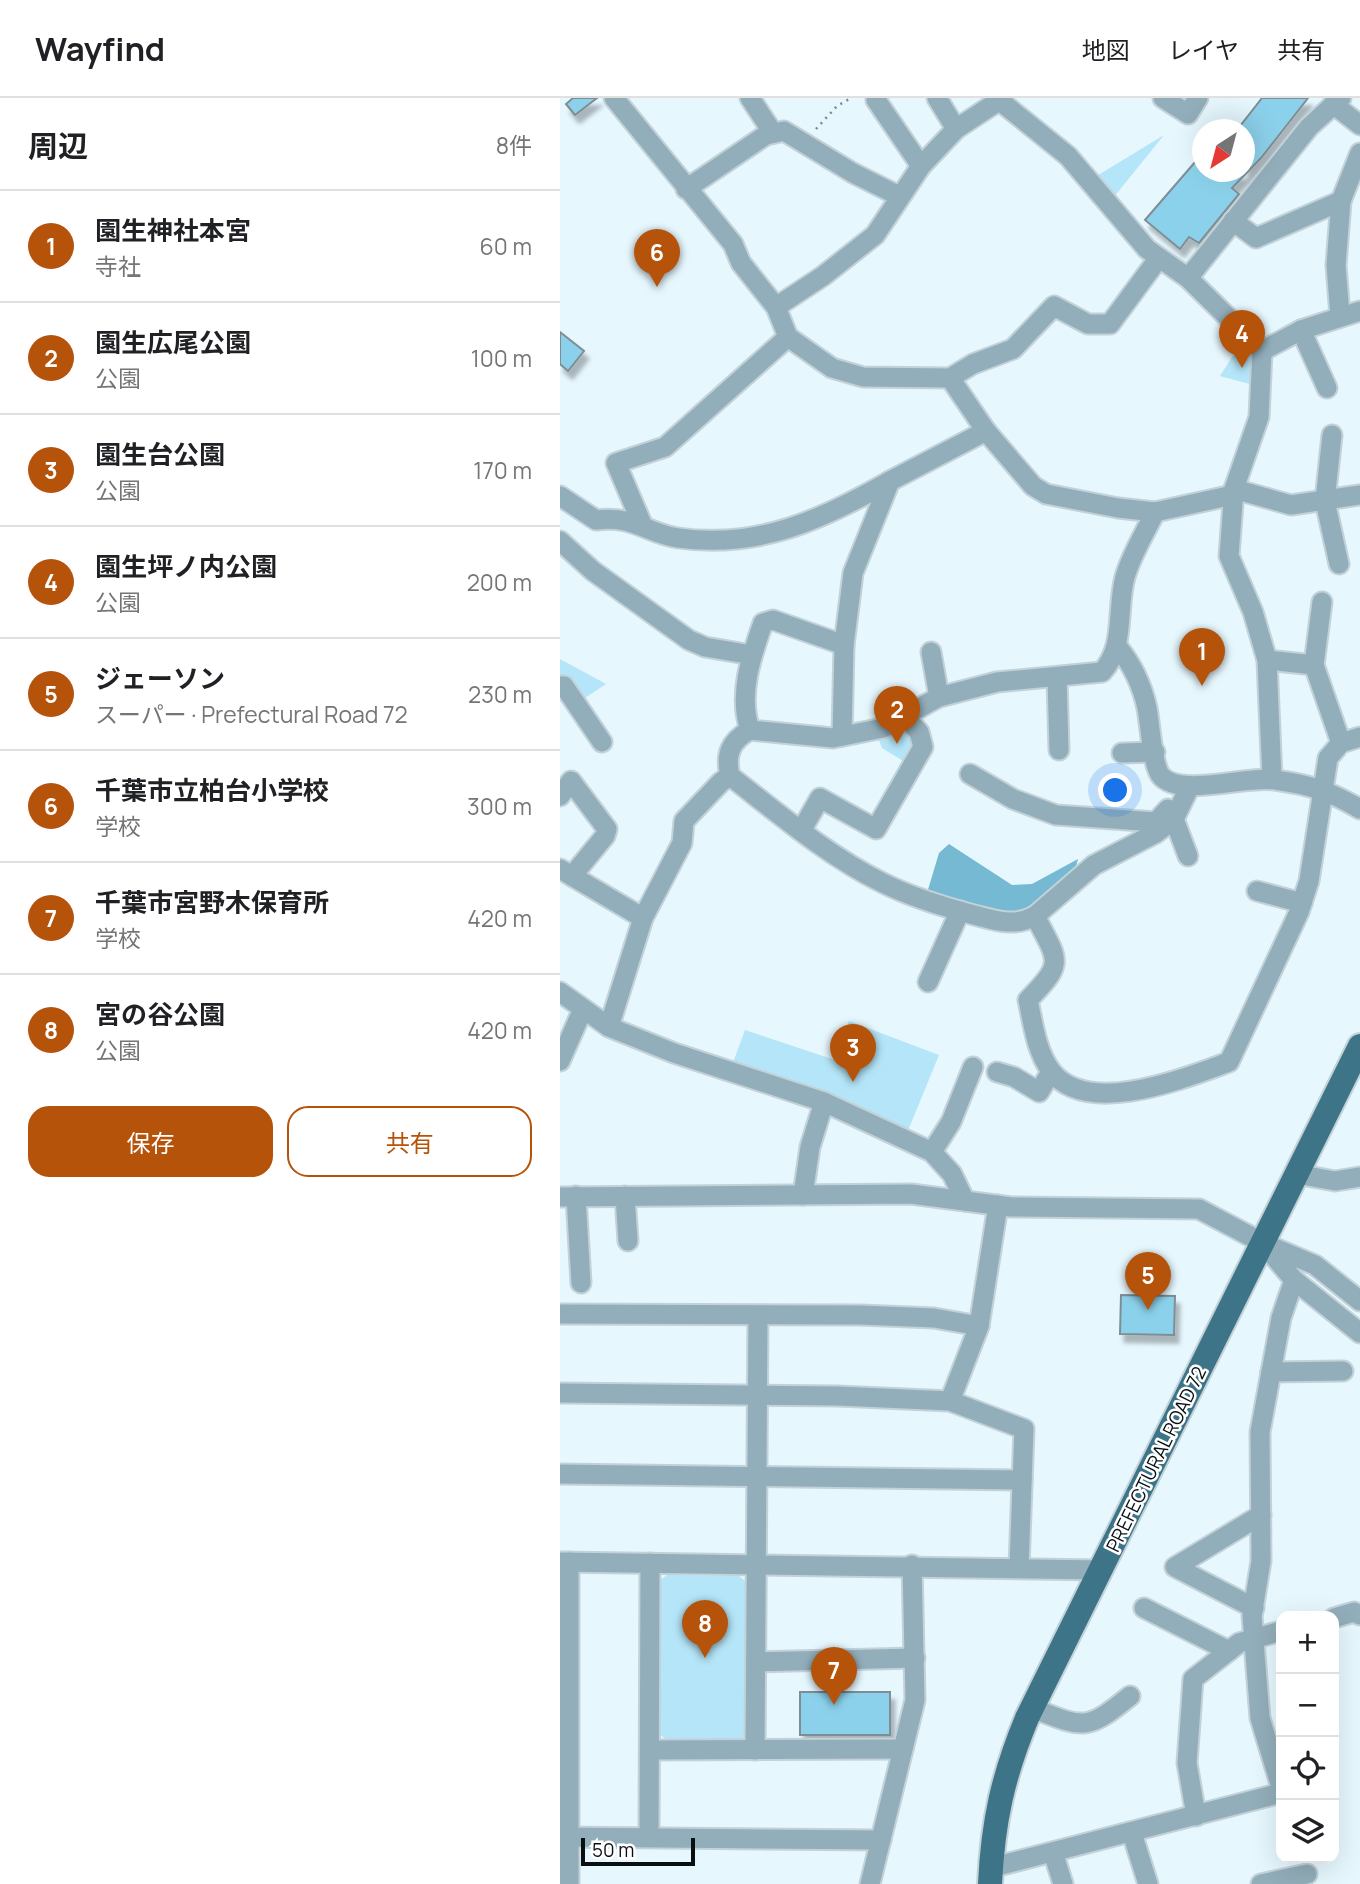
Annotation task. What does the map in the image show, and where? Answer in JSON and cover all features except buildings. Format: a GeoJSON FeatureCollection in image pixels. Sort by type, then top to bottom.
{"type":"FeatureCollection","features":[{"type":"Feature","properties":{"kind":"main road","name":"PREFECTURAL ROAD 72"},"geometry":{"type":"LineString","coordinates":[[990,1876],[999,1797],[1008,1763],[1032,1709],[1360,1046]]}},
{"type":"Feature","properties":{"kind":"street"},"geometry":{"type":"LineString","coordinates":[[614,98],[733,244],[741,263],[776,307],[788,337],[832,368],[863,377],[950,378],[973,364],[1013,349],[1054,306],[1088,324],[1110,324],[1158,259]]}},
{"type":"Feature","properties":{"kind":"street"},"geometry":{"type":"LineString","coordinates":[[750,98],[773,133]]}},
{"type":"Feature","properties":{"kind":"street"},"geometry":{"type":"LineString","coordinates":[[937,98],[956,129]]}},
{"type":"Feature","properties":{"kind":"street"},"geometry":{"type":"LineString","coordinates":[[1163,98],[1188,114],[1198,98]]}},
{"type":"Feature","properties":{"kind":"street"},"geometry":{"type":"LineString","coordinates":[[776,307],[823,276],[875,234],[890,216],[899,196],[921,166],[956,129],[1002,99],[1068,156],[1158,259],[1188,278],[1262,351],[1259,417],[1234,492],[1229,556],[1253,612],[1267,660],[1272,779]]}},
{"type":"Feature","properties":{"kind":"street"},"geometry":{"type":"LineString","coordinates":[[876,100],[921,166]]}},
{"type":"Feature","properties":{"kind":"street"},"geometry":{"type":"LineString","coordinates":[[1188,278],[1309,127],[1337,101],[1360,125]]}},
{"type":"Feature","properties":{"kind":"street"},"geometry":{"type":"LineString","coordinates":[[686,189],[773,133],[784,131],[852,173],[899,196]]}},
{"type":"Feature","properties":{"kind":"street"},"geometry":{"type":"LineString","coordinates":[[1340,316],[1336,265],[1341,201],[1360,153]]}},
{"type":"Feature","properties":{"kind":"street"},"geometry":{"type":"LineString","coordinates":[[1233,221],[1256,238],[1341,201]]}},
{"type":"Feature","properties":{"kind":"street"},"geometry":{"type":"LineString","coordinates":[[1262,351],[1301,330],[1360,311]]}},
{"type":"Feature","properties":{"kind":"street"},"geometry":{"type":"LineString","coordinates":[[1301,330],[1327,388]]}},
{"type":"Feature","properties":{"kind":"street"},"geometry":{"type":"LineString","coordinates":[[642,524],[616,463],[665,447],[788,337]]}},
{"type":"Feature","properties":{"kind":"street"},"geometry":{"type":"LineString","coordinates":[[950,378],[986,431],[1033,486],[1046,494],[1155,512],[1234,492],[1291,505],[1360,495]]}},
{"type":"Feature","properties":{"kind":"street"},"geometry":{"type":"LineString","coordinates":[[560,496],[581,513],[596,520],[612,518],[642,524],[662,535],[704,541],[797,528],[843,508],[986,431]]}},
{"type":"Feature","properties":{"kind":"street"},"geometry":{"type":"LineString","coordinates":[[1332,435],[1325,501],[1339,564]]}},
{"type":"Feature","properties":{"kind":"street"},"geometry":{"type":"LineString","coordinates":[[842,736],[844,645],[853,573],[890,481]]}},
{"type":"Feature","properties":{"kind":"street"},"geometry":{"type":"LineString","coordinates":[[609,1027],[643,918],[682,843],[684,821],[730,776],[729,748],[737,737],[750,730],[842,736],[883,727],[939,697],[997,682],[1102,672],[1112,661],[1117,646],[1120,597],[1126,573],[1155,512]]}},
{"type":"Feature","properties":{"kind":"street"},"geometry":{"type":"LineString","coordinates":[[560,541],[593,571],[689,640],[705,647],[752,655]]}},
{"type":"Feature","properties":{"kind":"street"},"geometry":{"type":"LineString","coordinates":[[1035,916],[1055,958],[1051,977],[1028,1000],[1037,1044],[1051,1072],[1067,1084],[1083,1090],[1121,1091],[1157,1088],[1228,1062],[1310,881],[1328,758],[1351,740],[1314,665],[1322,602]]}},
{"type":"Feature","properties":{"kind":"street"},"geometry":{"type":"LineString","coordinates":[[750,730],[743,710],[752,655],[764,623],[773,620],[844,645]]}},
{"type":"Feature","properties":{"kind":"street"},"geometry":{"type":"LineString","coordinates":[[1117,646],[1130,662],[1144,695],[1161,776],[1186,787],[1272,779],[1324,789],[1360,809]]}},
{"type":"Feature","properties":{"kind":"street"},"geometry":{"type":"LineString","coordinates":[[931,652],[939,697]]}},
{"type":"Feature","properties":{"kind":"street"},"geometry":{"type":"LineString","coordinates":[[1267,660],[1314,665]]}},
{"type":"Feature","properties":{"kind":"street"},"geometry":{"type":"LineString","coordinates":[[1057,677],[1059,750]]}},
{"type":"Feature","properties":{"kind":"street"},"geometry":{"type":"LineString","coordinates":[[560,686],[564,686],[602,742]]}},
{"type":"Feature","properties":{"kind":"street"},"geometry":{"type":"LineString","coordinates":[[801,831],[820,797],[876,829],[923,747],[919,732],[905,717]]}},
{"type":"Feature","properties":{"kind":"street"},"geometry":{"type":"LineString","coordinates":[[1122,753],[1155,752]]}},
{"type":"Feature","properties":{"kind":"street"},"geometry":{"type":"LineString","coordinates":[[970,774],[1013,799],[1056,815],[1156,822],[1164,816],[1186,787]]}},
{"type":"Feature","properties":{"kind":"street"},"geometry":{"type":"LineString","coordinates":[[730,776],[801,831],[883,883],[960,912],[1008,924],[1035,916],[1094,865],[1156,833],[1174,819],[1186,787]]}},
{"type":"Feature","properties":{"kind":"street"},"geometry":{"type":"LineString","coordinates":[[560,796],[571,781],[607,829],[605,836],[566,872],[643,918]]}},
{"type":"Feature","properties":{"kind":"street"},"geometry":{"type":"LineString","coordinates":[[1174,819],[1188,856]]}},
{"type":"Feature","properties":{"kind":"street"},"geometry":{"type":"LineString","coordinates":[[1257,891],[1302,903]]}},
{"type":"Feature","properties":{"kind":"street"},"geometry":{"type":"LineString","coordinates":[[928,982],[960,912]]}},
{"type":"Feature","properties":{"kind":"street"},"geometry":{"type":"LineString","coordinates":[[560,992],[609,1027],[674,1053],[824,1102],[932,1153],[952,1174],[965,1201]]}},
{"type":"Feature","properties":{"kind":"street"},"geometry":{"type":"LineString","coordinates":[[560,1061],[583,1009]]}},
{"type":"Feature","properties":{"kind":"street"},"geometry":{"type":"LineString","coordinates":[[932,1153],[951,1122],[973,1067]]}},
{"type":"Feature","properties":{"kind":"street"},"geometry":{"type":"LineString","coordinates":[[997,1072],[1014,1077],[1039,1093],[1051,1072]]}},
{"type":"Feature","properties":{"kind":"street"},"geometry":{"type":"LineString","coordinates":[[803,1195],[810,1147],[824,1102]]}},
{"type":"Feature","properties":{"kind":"street"},"geometry":{"type":"LineString","coordinates":[[1296,1174],[1335,1181],[1360,1177]]}},
{"type":"Feature","properties":{"kind":"street"},"geometry":{"type":"LineString","coordinates":[[581,1283],[568,1197],[911,1194],[998,1205],[1199,1209],[1262,1243],[1315,1265],[1360,1301]]}},
{"type":"Feature","properties":{"kind":"street"},"geometry":{"type":"LineString","coordinates":[[625,1196],[628,1241]]}},
{"type":"Feature","properties":{"kind":"street"},"geometry":{"type":"LineString","coordinates":[[950,1401],[979,1326],[998,1205]]}},
{"type":"Feature","properties":{"kind":"street"},"geometry":{"type":"LineString","coordinates":[[1262,1243],[1294,1280],[1360,1333]]}},
{"type":"Feature","properties":{"kind":"street"},"geometry":{"type":"LineString","coordinates":[[1276,1771],[1260,1718],[1255,1638],[1254,1608],[1261,1561],[1260,1432],[1281,1318],[1294,1280]]}},
{"type":"Feature","properties":{"kind":"street"},"geometry":{"type":"LineString","coordinates":[[560,1314],[860,1315],[934,1318],[979,1326]]}},
{"type":"Feature","properties":{"kind":"street"},"geometry":{"type":"LineString","coordinates":[[755,1750],[758,1316]]}},
{"type":"Feature","properties":{"kind":"street"},"geometry":{"type":"LineString","coordinates":[[1271,1372],[1343,1371]]}},
{"type":"Feature","properties":{"kind":"street"},"geometry":{"type":"LineString","coordinates":[[560,1393],[950,1401],[1024,1429],[1019,1567]]}},
{"type":"Feature","properties":{"kind":"street"},"geometry":{"type":"LineString","coordinates":[[560,1474],[1022,1480]]}},
{"type":"Feature","properties":{"kind":"street"},"geometry":{"type":"LineString","coordinates":[[1254,1608],[1175,1567],[1261,1515]]}},
{"type":"Feature","properties":{"kind":"street"},"geometry":{"type":"LineString","coordinates":[[569,1884],[564,1837],[564,1562],[912,1565],[1102,1570]]}},
{"type":"Feature","properties":{"kind":"street"},"geometry":{"type":"LineString","coordinates":[[649,1836],[650,1563]]}},
{"type":"Feature","properties":{"kind":"street"},"geometry":{"type":"LineString","coordinates":[[870,1884],[915,1700],[912,1565]]}},
{"type":"Feature","properties":{"kind":"street"},"geometry":{"type":"LineString","coordinates":[[1144,1608],[1229,1651]]}},
{"type":"Feature","properties":{"kind":"street"},"geometry":{"type":"LineString","coordinates":[[1339,1616],[1354,1612],[1360,1615]]}},
{"type":"Feature","properties":{"kind":"street"},"geometry":{"type":"LineString","coordinates":[[1196,1816],[1187,1763],[1193,1679],[1240,1643],[1276,1632]]}},
{"type":"Feature","properties":{"kind":"street"},"geometry":{"type":"LineString","coordinates":[[756,1662],[915,1658]]}},
{"type":"Feature","properties":{"kind":"street"},"geometry":{"type":"LineString","coordinates":[[1032,1709],[1077,1726],[1102,1719],[1130,1696]]}},
{"type":"Feature","properties":{"kind":"street"},"geometry":{"type":"LineString","coordinates":[[650,1750],[903,1749]]}},
{"type":"Feature","properties":{"kind":"street"},"geometry":{"type":"LineString","coordinates":[[990,1876],[1053,1852],[1276,1794]]}},
{"type":"Feature","properties":{"kind":"street"},"geometry":{"type":"LineString","coordinates":[[1132,1833],[1148,1884]]}},
{"type":"Feature","properties":{"kind":"street"},"geometry":{"type":"LineString","coordinates":[[564,1837],[881,1840]]}},
{"type":"Feature","properties":{"kind":"street"},"geometry":{"type":"LineString","coordinates":[[1053,1852],[1063,1884]]}},
{"type":"Feature","properties":{"kind":"street"},"geometry":{"type":"LineString","coordinates":[[1261,1884],[1307,1872]]}},
{"type":"Feature","properties":{"kind":"path"},"geometry":{"type":"LineString","coordinates":[[804,142],[836,106],[850,98]]}},
{"type":"Feature","properties":{"kind":"shaded area"},"geometry":{"type":"Polygon","coordinates":[[[1164,135],[1113,198],[1095,177],[1164,135]]]}},
{"type":"Feature","properties":{"kind":"shaded area"},"geometry":{"type":"Polygon","coordinates":[[[1241,343],[1260,360],[1257,386],[1220,376],[1241,343]]]}},
{"type":"Feature","properties":{"kind":"shaded area"},"geometry":{"type":"Polygon","coordinates":[[[560,659],[606,684],[582,700],[560,680],[560,659]]]}},
{"type":"Feature","properties":{"kind":"shaded area"},"geometry":{"type":"Polygon","coordinates":[[[905,728],[914,739],[916,750],[908,764],[882,748],[878,738],[905,728]]]}},
{"type":"Feature","properties":{"kind":"shaded area"},"geometry":{"type":"Polygon","coordinates":[[[949,844],[1012,885],[1032,884],[1078,859],[1075,870],[1029,910],[999,915],[927,893],[939,853],[949,844]]]}},
{"type":"Feature","properties":{"kind":"shaded area"},"geometry":{"type":"Polygon","coordinates":[[[849,1021],[939,1055],[907,1133],[731,1068],[745,1030],[835,1060],[849,1021]]]}},
{"type":"Feature","properties":{"kind":"shaded area"},"geometry":{"type":"Polygon","coordinates":[[[667,1575],[739,1576],[750,1585],[751,1732],[741,1744],[670,1742],[659,1734],[659,1581],[667,1575]]]}},
{"type":"Feature","properties":{"kind":"place","name":"千葉市立柏台小学校"},"geometry":{"type":"Point","coordinates":[657,287]}},
{"type":"Feature","properties":{"kind":"place","name":"園生坪ノ内公園"},"geometry":{"type":"Point","coordinates":[1242,368]}},
{"type":"Feature","properties":{"kind":"place","name":"園生神社本宮"},"geometry":{"type":"Point","coordinates":[1202,686]}},
{"type":"Feature","properties":{"kind":"place","name":"園生広尾公園"},"geometry":{"type":"Point","coordinates":[897,744]}},
{"type":"Feature","properties":{"kind":"place","name":"園生台公園"},"geometry":{"type":"Point","coordinates":[853,1082]}},
{"type":"Feature","properties":{"kind":"place","name":"ジェーソン"},"geometry":{"type":"Point","coordinates":[1148,1310]}},
{"type":"Feature","properties":{"kind":"place","name":"宮の谷公園"},"geometry":{"type":"Point","coordinates":[705,1658]}},
{"type":"Feature","properties":{"kind":"place","name":"千葉市宮野木保育所"},"geometry":{"type":"Point","coordinates":[834,1705]}}]}
